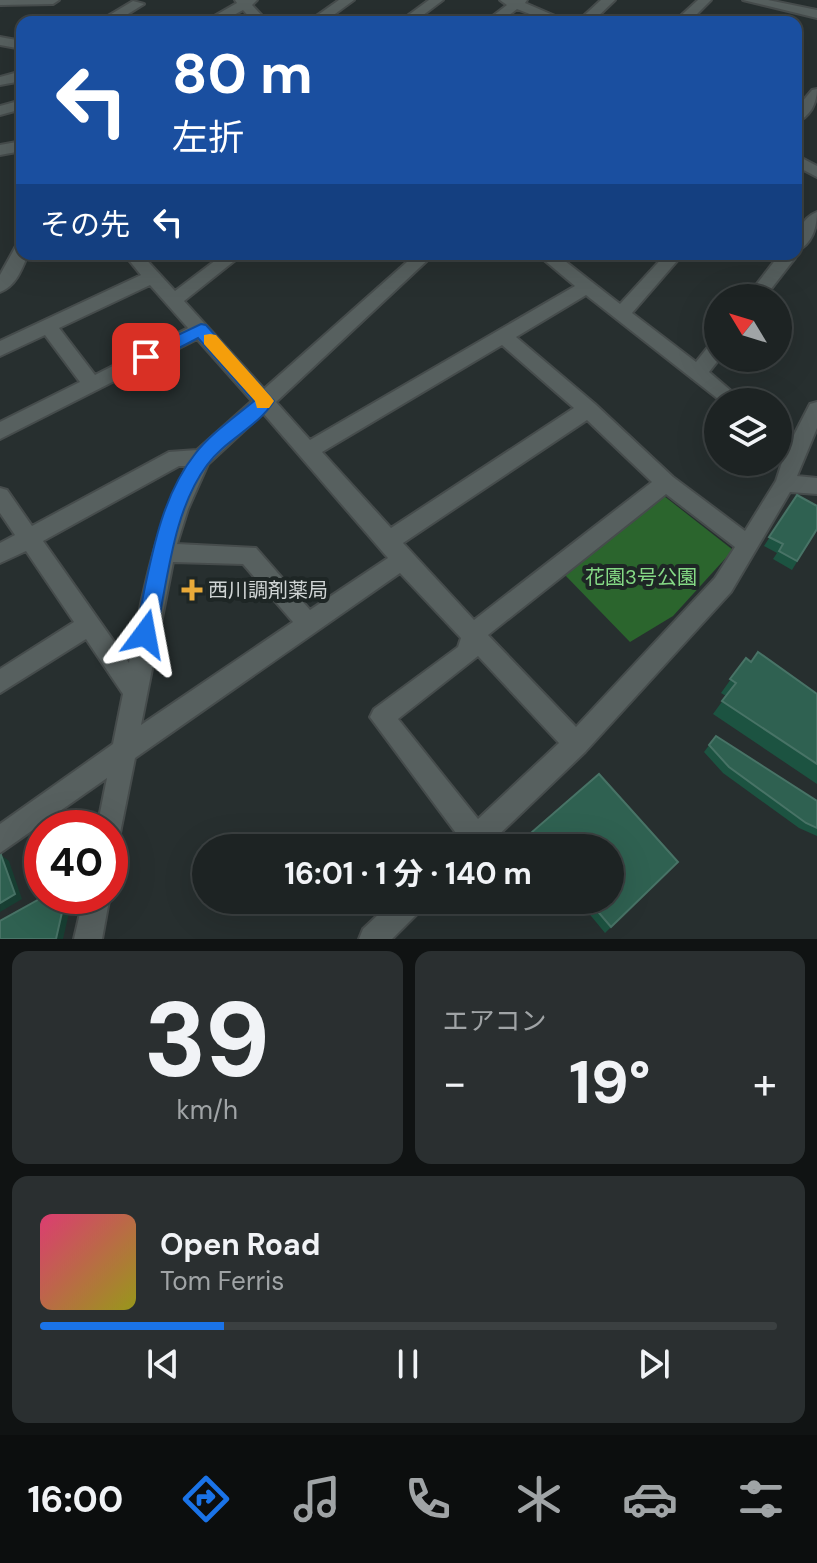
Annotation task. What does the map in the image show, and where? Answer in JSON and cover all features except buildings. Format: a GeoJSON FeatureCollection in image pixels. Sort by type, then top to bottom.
{"type":"FeatureCollection","features":[{"type":"Feature","properties":{"kind":"street"},"geometry":{"type":"LineString","coordinates":[[0,1],[53,0]]}},
{"type":"Feature","properties":{"kind":"street"},"geometry":{"type":"LineString","coordinates":[[324,16],[348,0]]}},
{"type":"Feature","properties":{"kind":"street"},"geometry":{"type":"LineString","coordinates":[[414,16],[437,0]]}},
{"type":"Feature","properties":{"kind":"street"},"geometry":{"type":"LineString","coordinates":[[591,16],[609,0]]}},
{"type":"Feature","properties":{"kind":"street"},"geometry":{"type":"LineString","coordinates":[[688,16],[705,0]]}},
{"type":"Feature","properties":{"kind":"street"},"geometry":{"type":"LineString","coordinates":[[749,0],[797,5],[817,14]]}},
{"type":"Feature","properties":{"kind":"street"},"geometry":{"type":"LineString","coordinates":[[221,16],[245,1]]}},
{"type":"Feature","properties":{"kind":"street"},"geometry":{"type":"LineString","coordinates":[[498,16],[514,1],[548,16]]}},
{"type":"Feature","properties":{"kind":"street"},"geometry":{"type":"LineString","coordinates":[[118,16],[139,6]]}},
{"type":"Feature","properties":{"kind":"street"},"geometry":{"type":"LineString","coordinates":[[802,237],[817,217]]}},
{"type":"Feature","properties":{"kind":"street"},"geometry":{"type":"LineString","coordinates":[[0,286],[11,274],[17,260]]}},
{"type":"Feature","properties":{"kind":"street"},"geometry":{"type":"LineString","coordinates":[[137,260],[395,551],[576,744]]}},
{"type":"Feature","properties":{"kind":"street"},"geometry":{"type":"LineString","coordinates":[[174,300],[227,260]]}},
{"type":"Feature","properties":{"kind":"street"},"geometry":{"type":"LineString","coordinates":[[113,810],[133,689],[171,521],[201,458],[419,260]]}},
{"type":"Feature","properties":{"kind":"street"},"geometry":{"type":"LineString","coordinates":[[556,260],[717,388]]}},
{"type":"Feature","properties":{"kind":"street"},"geometry":{"type":"LineString","coordinates":[[622,313],[670,260]]}},
{"type":"Feature","properties":{"kind":"street"},"geometry":{"type":"LineString","coordinates":[[766,284],[784,260]]}},
{"type":"Feature","properties":{"kind":"street"},"geometry":{"type":"LineString","coordinates":[[0,349],[151,277]]}},
{"type":"Feature","properties":{"kind":"street"},"geometry":{"type":"LineString","coordinates":[[308,451],[586,287]]}},
{"type":"Feature","properties":{"kind":"street"},"geometry":{"type":"LineString","coordinates":[[48,326],[92,385]]}},
{"type":"Feature","properties":{"kind":"street"},"geometry":{"type":"LineString","coordinates":[[0,431],[201,329]]}},
{"type":"Feature","properties":{"kind":"street"},"geometry":{"type":"LineString","coordinates":[[504,337],[588,409],[666,483],[748,545]]}},
{"type":"Feature","properties":{"kind":"street"},"geometry":{"type":"LineString","coordinates":[[698,373],[704,365]]}},
{"type":"Feature","properties":{"kind":"street"},"geometry":{"type":"LineString","coordinates":[[0,840],[308,624],[395,551],[588,409]]}},
{"type":"Feature","properties":{"kind":"street"},"geometry":{"type":"LineString","coordinates":[[481,834],[576,744],[723,585],[785,483],[796,450],[817,409]]}},
{"type":"Feature","properties":{"kind":"street"},"geometry":{"type":"LineString","coordinates":[[792,447],[796,450]]}},
{"type":"Feature","properties":{"kind":"street"},"geometry":{"type":"LineString","coordinates":[[0,554],[176,458],[201,458]]}},
{"type":"Feature","properties":{"kind":"street"},"geometry":{"type":"LineString","coordinates":[[465,834],[382,717],[468,653],[473,634],[666,483]]}},
{"type":"Feature","properties":{"kind":"street"},"geometry":{"type":"LineString","coordinates":[[785,483],[817,486]]}},
{"type":"Feature","properties":{"kind":"street"},"geometry":{"type":"LineString","coordinates":[[0,496],[133,689]]}},
{"type":"Feature","properties":{"kind":"street"},"geometry":{"type":"LineString","coordinates":[[164,553],[248,555],[308,624]]}},
{"type":"Feature","properties":{"kind":"street"},"geometry":{"type":"LineString","coordinates":[[0,682],[89,625]]}},
{"type":"Feature","properties":{"kind":"street"},"geometry":{"type":"LineString","coordinates":[[88,939],[93,914]]}},
{"type":"Feature","properties":{"kind":"street"},"geometry":{"type":"LineString","coordinates":[[373,939],[399,914]]}},
{"type":"Feature","properties":{"kind":"green space","name":"花園3号公園"},"geometry":{"type":"Polygon","coordinates":[[[664,496],[733,550],[673,616],[630,642],[564,574],[664,496]]]}},
{"type":"Feature","properties":{"kind":"slow traffic"},"geometry":{"type":"LineString","coordinates":[[210,340],[265,401],[263,403]]}},
{"type":"Feature","properties":{"kind":"place","name":"西川調剤薬局"},"geometry":{"type":"Point","coordinates":[192,590]}},
{"type":"Feature","properties":{"kind":"route"},"geometry":{"type":"LineString","coordinates":[[145,634],[171,521],[189,480],[201,458],[265,401],[201,329],[146,357]]}}]}
